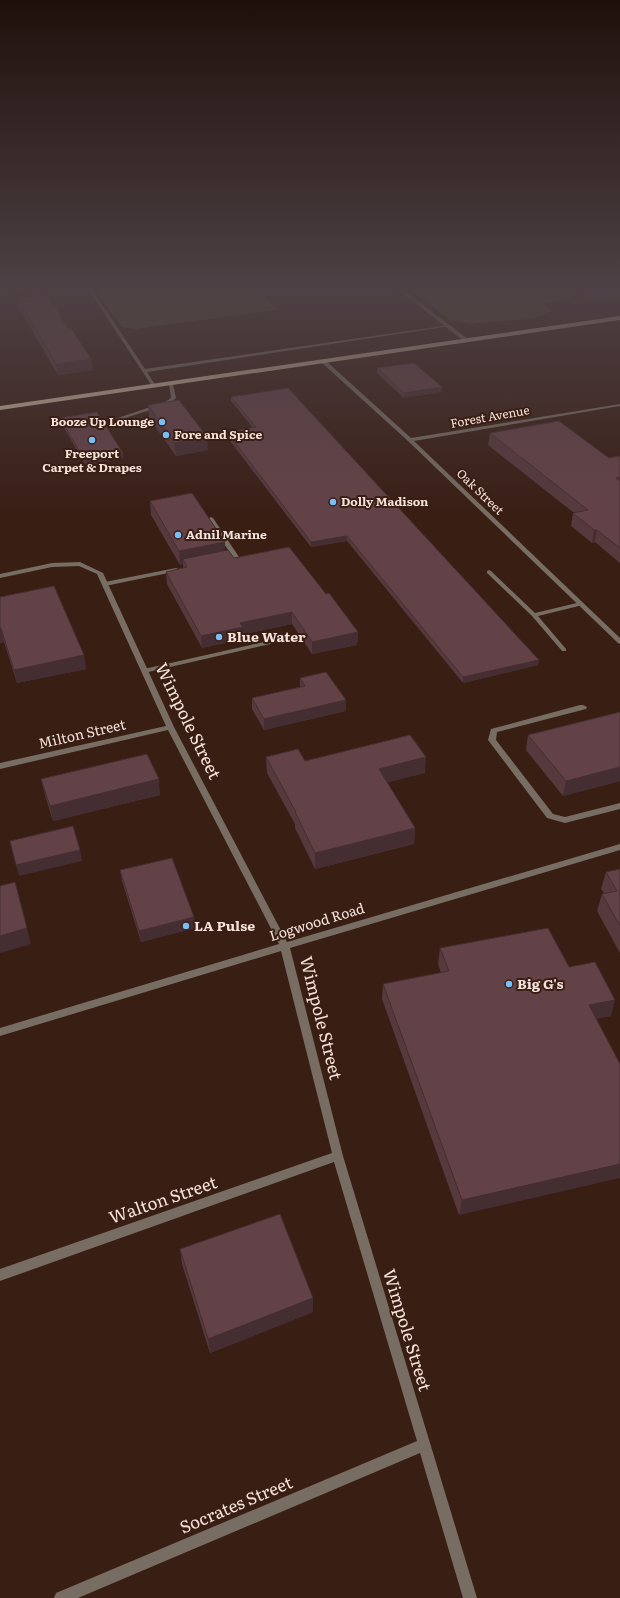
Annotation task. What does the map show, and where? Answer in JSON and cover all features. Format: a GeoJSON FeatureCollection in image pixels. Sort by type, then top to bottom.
{"type":"FeatureCollection","features":[{"type":"Feature","properties":{"kind":"main road"},"geometry":{"type":"LineString","coordinates":[[0,408],[306,364]]}},
{"type":"Feature","properties":{"kind":"street"},"geometry":{"type":"LineString","coordinates":[[139,364],[154,386]]}},
{"type":"Feature","properties":{"kind":"street"},"geometry":{"type":"LineString","coordinates":[[144,371],[194,364]]}},
{"type":"Feature","properties":{"kind":"street","name":"Oak Street"},"geometry":{"type":"LineString","coordinates":[[326,364],[410,440],[620,642]]}},
{"type":"Feature","properties":{"kind":"street"},"geometry":{"type":"LineString","coordinates":[[117,419],[167,403],[174,398],[172,384]]}},
{"type":"Feature","properties":{"kind":"street","name":"Forest Avenue"},"geometry":{"type":"LineString","coordinates":[[410,440],[620,406]]}},
{"type":"Feature","properties":{"kind":"street"},"geometry":{"type":"LineString","coordinates":[[211,519],[236,557],[213,562]]}},
{"type":"Feature","properties":{"kind":"street","name":"Wimpole Street"},"geometry":{"type":"LineString","coordinates":[[0,576],[52,565],[80,564],[100,572],[170,727],[285,947],[338,1156],[470,1598]]}},
{"type":"Feature","properties":{"kind":"street"},"geometry":{"type":"LineString","coordinates":[[105,584],[183,568]]}},
{"type":"Feature","properties":{"kind":"street"},"geometry":{"type":"LineString","coordinates":[[489,572],[534,616],[564,650]]}},
{"type":"Feature","properties":{"kind":"street"},"geometry":{"type":"LineString","coordinates":[[534,616],[581,604]]}},
{"type":"Feature","properties":{"kind":"street"},"geometry":{"type":"LineString","coordinates":[[144,671],[277,641]]}},
{"type":"Feature","properties":{"kind":"street"},"geometry":{"type":"LineString","coordinates":[[583,707],[494,731],[492,740],[550,816],[565,820],[620,806]]}},
{"type":"Feature","properties":{"kind":"street","name":"Milton Street"},"geometry":{"type":"LineString","coordinates":[[0,766],[170,727]]}},
{"type":"Feature","properties":{"kind":"street","name":"Logwood Road"},"geometry":{"type":"LineString","coordinates":[[0,1032],[620,847]]}},
{"type":"Feature","properties":{"kind":"street","name":"Walton Street"},"geometry":{"type":"LineString","coordinates":[[0,1275],[338,1156]]}},
{"type":"Feature","properties":{"kind":"street","name":"Socrates Street"},"geometry":{"type":"LineString","coordinates":[[61,1598],[424,1445]]}},
{"type":"Feature","properties":{"kind":"building"},"geometry":{"type":"Polygon","coordinates":[[[415,364],[442,387],[404,393],[377,368],[415,364]]]}},
{"type":"Feature","properties":{"kind":"building","name":"Dolly Madison"},"geometry":{"type":"Polygon","coordinates":[[[288,388],[539,660],[463,677],[347,536],[311,542],[227,432],[256,427],[231,397],[288,388]]]}},
{"type":"Feature","properties":{"kind":"building"},"geometry":{"type":"Polygon","coordinates":[[[179,400],[207,437],[174,443],[148,405],[179,400]]]}},
{"type":"Feature","properties":{"kind":"building","name":"Freeport Carpet & Drapes"},"geometry":{"type":"Polygon","coordinates":[[[97,412],[123,453],[84,459],[60,418],[97,412]]]}},
{"type":"Feature","properties":{"kind":"building"},"geometry":{"type":"Polygon","coordinates":[[[559,421],[609,458],[620,456],[620,477],[616,478],[620,481],[620,548],[573,513],[588,510],[490,433],[559,421]]]}},
{"type":"Feature","properties":{"kind":"building"},"geometry":{"type":"Polygon","coordinates":[[[192,493],[225,542],[179,551],[150,501],[192,493]]]}},
{"type":"Feature","properties":{"kind":"building"},"geometry":{"type":"Polygon","coordinates":[[[289,547],[326,594],[329,593],[358,632],[312,642],[292,612],[240,623],[243,627],[201,636],[166,572],[187,567],[183,559],[228,550],[234,558],[289,547]]]}},
{"type":"Feature","properties":{"kind":"building"},"geometry":{"type":"Polygon","coordinates":[[[54,586],[84,655],[14,670],[1,628],[0,629],[0,597],[54,586]]]}},
{"type":"Feature","properties":{"kind":"building"},"geometry":{"type":"Polygon","coordinates":[[[326,672],[346,700],[264,719],[252,698],[305,686],[300,678],[326,672]]]}},
{"type":"Feature","properties":{"kind":"building"},"geometry":{"type":"Polygon","coordinates":[[[620,712],[620,767],[566,781],[528,735],[620,712]]]}},
{"type":"Feature","properties":{"kind":"building"},"geometry":{"type":"Polygon","coordinates":[[[410,735],[426,757],[379,769],[415,828],[315,853],[296,812],[266,757],[298,749],[305,761],[410,735]]]}},
{"type":"Feature","properties":{"kind":"building"},"geometry":{"type":"Polygon","coordinates":[[[147,754],[159,779],[50,806],[41,779],[147,754]]]}},
{"type":"Feature","properties":{"kind":"building"},"geometry":{"type":"Polygon","coordinates":[[[73,826],[80,850],[16,865],[10,841],[73,826]]]}},
{"type":"Feature","properties":{"kind":"building"},"geometry":{"type":"Polygon","coordinates":[[[172,858],[194,917],[139,931],[120,870],[172,858]]]}},
{"type":"Feature","properties":{"kind":"building"},"geometry":{"type":"Polygon","coordinates":[[[620,869],[620,926],[602,894],[617,891],[606,872],[620,869]]]}},
{"type":"Feature","properties":{"kind":"building"},"geometry":{"type":"Polygon","coordinates":[[[15,882],[27,928],[0,936],[0,886],[15,882]]]}},
{"type":"Feature","properties":{"kind":"building"},"geometry":{"type":"Polygon","coordinates":[[[548,928],[569,967],[595,962],[615,1000],[589,1005],[620,1064],[620,1164],[462,1200],[383,984],[449,971],[440,948],[548,928]]]}},
{"type":"Feature","properties":{"kind":"building"},"geometry":{"type":"Polygon","coordinates":[[[280,1214],[313,1298],[208,1339],[180,1249],[280,1214]]]}},
{"type":"Feature","properties":{"kind":"place","name":"Booze Up Lounge"},"geometry":{"type":"Point","coordinates":[162,422]}},
{"type":"Feature","properties":{"kind":"place","name":"Fore and Spice"},"geometry":{"type":"Point","coordinates":[166,435]}},
{"type":"Feature","properties":{"kind":"place","name":"Freeport Carpet & Drapes"},"geometry":{"type":"Point","coordinates":[92,440]}},
{"type":"Feature","properties":{"kind":"place","name":"Dolly Madison"},"geometry":{"type":"Point","coordinates":[333,502]}},
{"type":"Feature","properties":{"kind":"place","name":"Adnil Marine"},"geometry":{"type":"Point","coordinates":[178,535]}},
{"type":"Feature","properties":{"kind":"place","name":"Blue Water"},"geometry":{"type":"Point","coordinates":[219,637]}},
{"type":"Feature","properties":{"kind":"place","name":"LA Pulse"},"geometry":{"type":"Point","coordinates":[186,926]}},
{"type":"Feature","properties":{"kind":"place","name":"Big G's"},"geometry":{"type":"Point","coordinates":[509,984]}}]}
